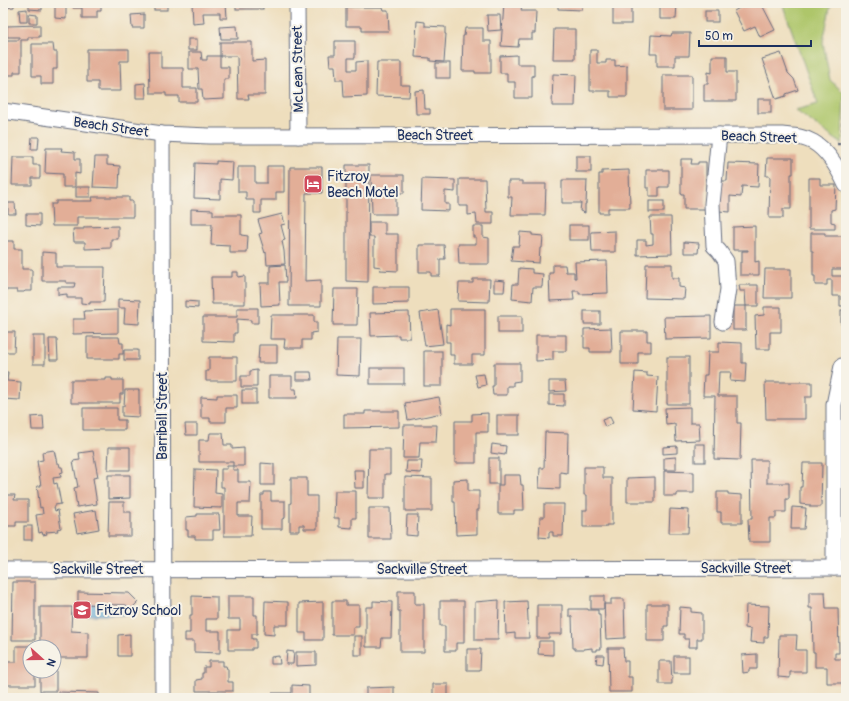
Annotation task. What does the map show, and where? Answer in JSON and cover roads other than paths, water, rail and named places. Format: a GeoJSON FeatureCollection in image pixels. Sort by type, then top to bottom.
{"type":"FeatureCollection","features":[{"type":"Feature","properties":{"kind":"street","name":"McLean Street"},"geometry":{"type":"LineString","coordinates":[[297,3],[298,136]]}},
{"type":"Feature","properties":{"kind":"street","name":"Beach Street"},"geometry":{"type":"LineString","coordinates":[[3,112],[162,134],[209,136],[796,136],[812,142],[822,149],[846,184]]}},
{"type":"Feature","properties":{"kind":"street","name":"Barriball Street"},"geometry":{"type":"LineString","coordinates":[[162,134],[163,698]]}},
{"type":"Feature","properties":{"kind":"street"},"geometry":{"type":"LineString","coordinates":[[719,135],[712,204],[714,246],[726,261],[728,289],[723,322]]}},
{"type":"Feature","properties":{"kind":"street","name":"Sackville Street"},"geometry":{"type":"LineString","coordinates":[[3,570],[838,568],[834,405],[842,366]]}},
{"type":"Feature","properties":{"kind":"water"},"geometry":{"type":"Polygon","coordinates":[[[87,594],[129,594],[129,615],[87,615],[87,594]]]}},
{"type":"Feature","properties":{"kind":"place","name":"Fitzroy Beach Motel"},"geometry":{"type":"Point","coordinates":[313,184]}},
{"type":"Feature","properties":{"kind":"place","name":"Fitzroy School"},"geometry":{"type":"Point","coordinates":[82,610]}}]}
